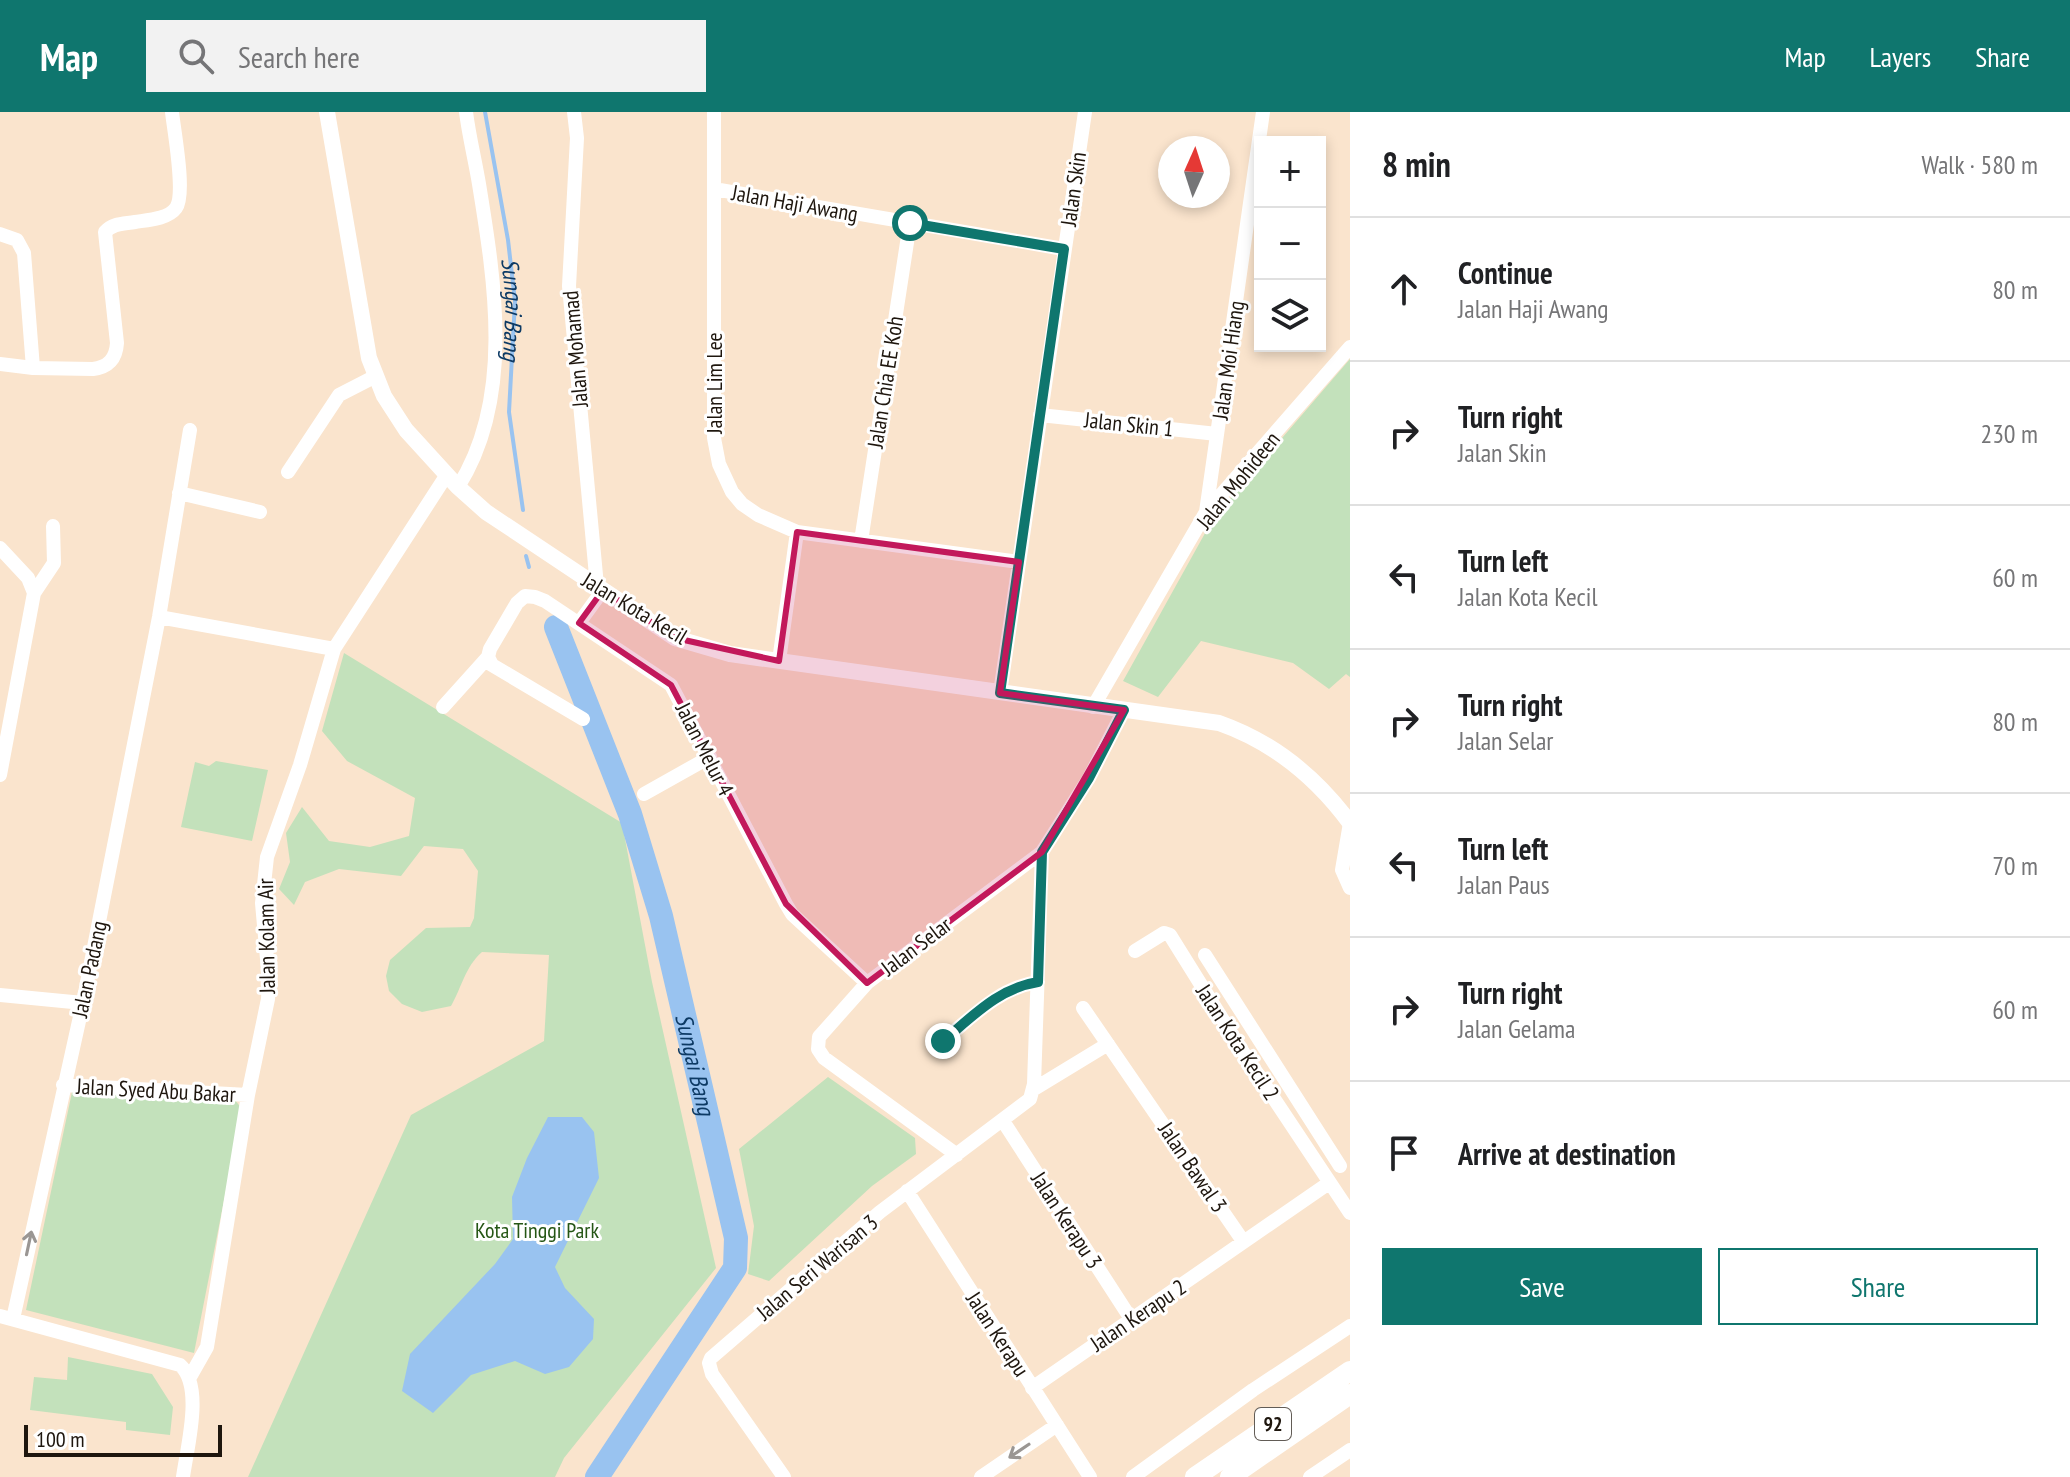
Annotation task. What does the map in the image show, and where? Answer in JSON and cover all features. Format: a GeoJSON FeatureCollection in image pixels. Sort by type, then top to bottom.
{"type":"FeatureCollection","features":[{"type":"Feature","properties":{"kind":"main road","name":"92"},"geometry":{"type":"LineString","coordinates":[[1195,1477],[1350,1371]]}},
{"type":"Feature","properties":{"kind":"main road","name":"92"},"geometry":{"type":"LineString","coordinates":[[1230,1477],[1350,1394]]}},
{"type":"Feature","properties":{"kind":"street"},"geometry":{"type":"LineString","coordinates":[[0,364],[93,369],[101,368],[114,358],[116,321],[104,237],[113,225],[161,217],[175,210],[180,188],[172,112]]}},
{"type":"Feature","properties":{"kind":"street","name":"Jalan Kota Kecil"},"geometry":{"type":"LineString","coordinates":[[327,112],[369,358],[376,376],[384,396],[406,430],[452,482],[486,512],[675,638],[730,654],[1219,723],[1262,740],[1304,772],[1350,823]]}},
{"type":"Feature","properties":{"kind":"street","name":"Jalan Kolam Air"},"geometry":{"type":"LineString","coordinates":[[183,1477],[193,1392],[190,1377],[207,1347],[248,1095],[268,999],[262,903],[264,870],[300,765],[334,649],[452,482],[471,466],[487,417],[495,372],[490,263],[466,112]]}},
{"type":"Feature","properties":{"kind":"street","name":"Jalan Mohamad"},"geometry":{"type":"LineString","coordinates":[[574,112],[577,148],[569,286],[600,588]]}},
{"type":"Feature","properties":{"kind":"street","name":"Jalan Lim Lee"},"geometry":{"type":"LineString","coordinates":[[714,112],[716,449],[725,479],[742,504],[758,515],[797,532],[1019,562]]}},
{"type":"Feature","properties":{"kind":"street","name":"Jalan Skin"},"geometry":{"type":"LineString","coordinates":[[1000,693],[1085,112]]}},
{"type":"Feature","properties":{"kind":"street","name":"Jalan Moi Hiang"},"geometry":{"type":"LineString","coordinates":[[1206,512],[1263,112]]}},
{"type":"Feature","properties":{"kind":"street","name":"Jalan Haji Awang"},"geometry":{"type":"LineString","coordinates":[[714,189],[1064,249]]}},
{"type":"Feature","properties":{"kind":"street","name":"Jalan Chia EE Koh"},"geometry":{"type":"LineString","coordinates":[[861,541],[910,223]]}},
{"type":"Feature","properties":{"kind":"street"},"geometry":{"type":"LineString","coordinates":[[0,234],[17,240],[24,253],[33,368]]}},
{"type":"Feature","properties":{"kind":"street","name":"Jalan Mohideen"},"geometry":{"type":"LineString","coordinates":[[1093,707],[1206,512],[1350,347]]}},
{"type":"Feature","properties":{"kind":"street"},"geometry":{"type":"LineString","coordinates":[[288,472],[339,395],[376,376]]}},
{"type":"Feature","properties":{"kind":"street","name":"Jalan Skin 1"},"geometry":{"type":"LineString","coordinates":[[1040,415],[1217,434]]}},
{"type":"Feature","properties":{"kind":"street","name":"Jalan Padang"},"geometry":{"type":"LineString","coordinates":[[6,1318],[83,1003],[159,617],[190,430]]}},
{"type":"Feature","properties":{"kind":"street"},"geometry":{"type":"LineString","coordinates":[[179,493],[260,512]]}},
{"type":"Feature","properties":{"kind":"street"},"geometry":{"type":"LineString","coordinates":[[0,775],[34,593],[54,563],[53,526]]}},
{"type":"Feature","properties":{"kind":"street"},"geometry":{"type":"LineString","coordinates":[[779,661],[797,532]]}},
{"type":"Feature","properties":{"kind":"street"},"geometry":{"type":"LineString","coordinates":[[0,548],[28,578],[34,593]]}},
{"type":"Feature","properties":{"kind":"street"},"geometry":{"type":"LineString","coordinates":[[579,623],[600,588]]}},
{"type":"Feature","properties":{"kind":"street","name":"Jalan Melur 4"},"geometry":{"type":"LineString","coordinates":[[488,657],[517,603],[525,596],[535,597],[671,685],[792,914],[867,983]]}},
{"type":"Feature","properties":{"kind":"street"},"geometry":{"type":"LineString","coordinates":[[159,617],[334,649]]}},
{"type":"Feature","properties":{"kind":"street"},"geometry":{"type":"LineString","coordinates":[[443,707],[488,657],[492,665],[583,719]]}},
{"type":"Feature","properties":{"kind":"street","name":"Jalan Selar"},"geometry":{"type":"LineString","coordinates":[[957,1155],[820,1054],[817,1043],[822,1032],[867,983],[1042,852],[1089,778],[1124,710]]}},
{"type":"Feature","properties":{"kind":"street"},"geometry":{"type":"LineString","coordinates":[[644,794],[710,757]]}},
{"type":"Feature","properties":{"kind":"street"},"geometry":{"type":"LineString","coordinates":[[1350,823],[1342,870],[1350,888]]}},
{"type":"Feature","properties":{"kind":"street"},"geometry":{"type":"LineString","coordinates":[[1034,1089],[1042,852]]}},
{"type":"Feature","properties":{"kind":"street","name":"Jalan Kota Kecil 2"},"geometry":{"type":"LineString","coordinates":[[1135,951],[1164,933],[1170,935],[1327,1179]]}},
{"type":"Feature","properties":{"kind":"street"},"geometry":{"type":"LineString","coordinates":[[1205,955],[1345,1163],[1243,1241]]}},
{"type":"Feature","properties":{"kind":"street"},"geometry":{"type":"LineString","coordinates":[[943,1041],[1004,992],[1018,985],[1038,982]]}},
{"type":"Feature","properties":{"kind":"street"},"geometry":{"type":"LineString","coordinates":[[0,995],[83,1003]]}},
{"type":"Feature","properties":{"kind":"street","name":"Jalan Bawal 3"},"geometry":{"type":"LineString","coordinates":[[1083,1008],[1243,1241]]}},
{"type":"Feature","properties":{"kind":"street","name":"Jalan Seri Warisan 3"},"geometry":{"type":"LineString","coordinates":[[784,1477],[712,1374],[711,1358],[907,1191],[1026,1103],[1034,1089],[1108,1044]]}},
{"type":"Feature","properties":{"kind":"street","name":"Jalan Syed Abu Bakar"},"geometry":{"type":"LineString","coordinates":[[63,1085],[248,1095]]}},
{"type":"Feature","properties":{"kind":"street","name":"Jalan Kerapu 3"},"geometry":{"type":"LineString","coordinates":[[1003,1121],[1131,1319]]}},
{"type":"Feature","properties":{"kind":"street"},"geometry":{"type":"LineString","coordinates":[[1327,1179],[1350,1213]]}},
{"type":"Feature","properties":{"kind":"street","name":"Jalan Kerapu"},"geometry":{"type":"LineString","coordinates":[[907,1191],[1090,1477]]}},
{"type":"Feature","properties":{"kind":"street","name":"Jalan Kerapu 2"},"geometry":{"type":"LineString","coordinates":[[1032,1388],[1243,1241]]}},
{"type":"Feature","properties":{"kind":"street"},"geometry":{"type":"LineString","coordinates":[[6,1318],[171,1361],[180,1365],[190,1377]]}},
{"type":"Feature","properties":{"kind":"street"},"geometry":{"type":"LineString","coordinates":[[1133,1477],[1253,1390],[1350,1326]]}},
{"type":"Feature","properties":{"kind":"street"},"geometry":{"type":"LineString","coordinates":[[981,1477],[1057,1425]]}},
{"type":"Feature","properties":{"kind":"street"},"geometry":{"type":"LineString","coordinates":[[1310,1477],[1350,1450]]}},
{"type":"Feature","properties":{"kind":"highlighted area"},"geometry":{"type":"Polygon","coordinates":[[[797,532],[1019,562],[1000,693],[1124,710],[1042,852],[867,983],[786,904],[671,685],[579,623],[603,590],[675,638],[779,661],[797,532]]]}},
{"type":"Feature","properties":{"kind":"green space"},"geometry":{"type":"Polygon","coordinates":[[[1350,359],[1350,677],[1346,674],[1329,689],[1293,663],[1201,641],[1158,697],[1123,681],[1214,517],[1350,359]]]}},
{"type":"Feature","properties":{"kind":"green space","name":"Kota Tinggi Park"},"geometry":{"type":"Polygon","coordinates":[[[344,653],[622,823],[652,982],[716,1268],[564,1458],[555,1477],[248,1477],[411,1115],[544,1041],[549,955],[482,952],[468,971],[451,1006],[422,1012],[402,1004],[389,991],[386,976],[390,960],[426,928],[470,927],[474,918],[478,871],[463,849],[424,846],[401,876],[339,869],[305,882],[294,905],[279,889],[290,862],[286,833],[302,807],[329,841],[370,847],[409,836],[415,798],[347,761],[322,731],[344,653]]]}},
{"type":"Feature","properties":{"kind":"green space"},"geometry":{"type":"Polygon","coordinates":[[[216,761],[268,770],[252,841],[181,827],[195,762],[209,766],[216,761]]]}},
{"type":"Feature","properties":{"kind":"green space"},"geometry":{"type":"Polygon","coordinates":[[[828,1077],[915,1138],[916,1154],[872,1186],[769,1281],[748,1274],[754,1226],[739,1149],[828,1077]]]}},
{"type":"Feature","properties":{"kind":"green space"},"geometry":{"type":"Polygon","coordinates":[[[72,1092],[235,1100],[242,1109],[194,1353],[26,1310],[72,1092]]]}},
{"type":"Feature","properties":{"kind":"green space"},"geometry":{"type":"Polygon","coordinates":[[[68,1357],[152,1374],[173,1407],[170,1435],[126,1430],[126,1422],[30,1410],[34,1377],[67,1380],[68,1357]]]}},
{"type":"Feature","properties":{"kind":"water"},"geometry":{"type":"Polygon","coordinates":[[[548,1117],[582,1117],[594,1132],[599,1178],[555,1267],[565,1288],[594,1319],[593,1339],[569,1367],[545,1374],[515,1361],[471,1375],[433,1413],[402,1391],[410,1354],[495,1264],[513,1239],[512,1197],[548,1117]]]}},
{"type":"Feature","properties":{"kind":"waterway","name":"Sungai Bang"},"geometry":{"type":"LineString","coordinates":[[485,112],[508,240],[515,301],[509,412],[523,510]]}},
{"type":"Feature","properties":{"kind":"waterway","name":"Sungai Bang"},"geometry":{"type":"LineString","coordinates":[[526,556],[529,567]]}},
{"type":"Feature","properties":{"kind":"waterway","name":"Sungai Bang"},"geometry":{"type":"LineString","coordinates":[[556,627],[630,814],[661,916],[736,1238],[735,1268],[597,1477]]}},
{"type":"Feature","properties":{"kind":"route"},"geometry":{"type":"LineString","coordinates":[[910,223],[1064,249],[1000,693],[1124,710],[1089,778],[1042,852],[1038,982],[1018,985],[1004,992],[943,1041]]}}]}
